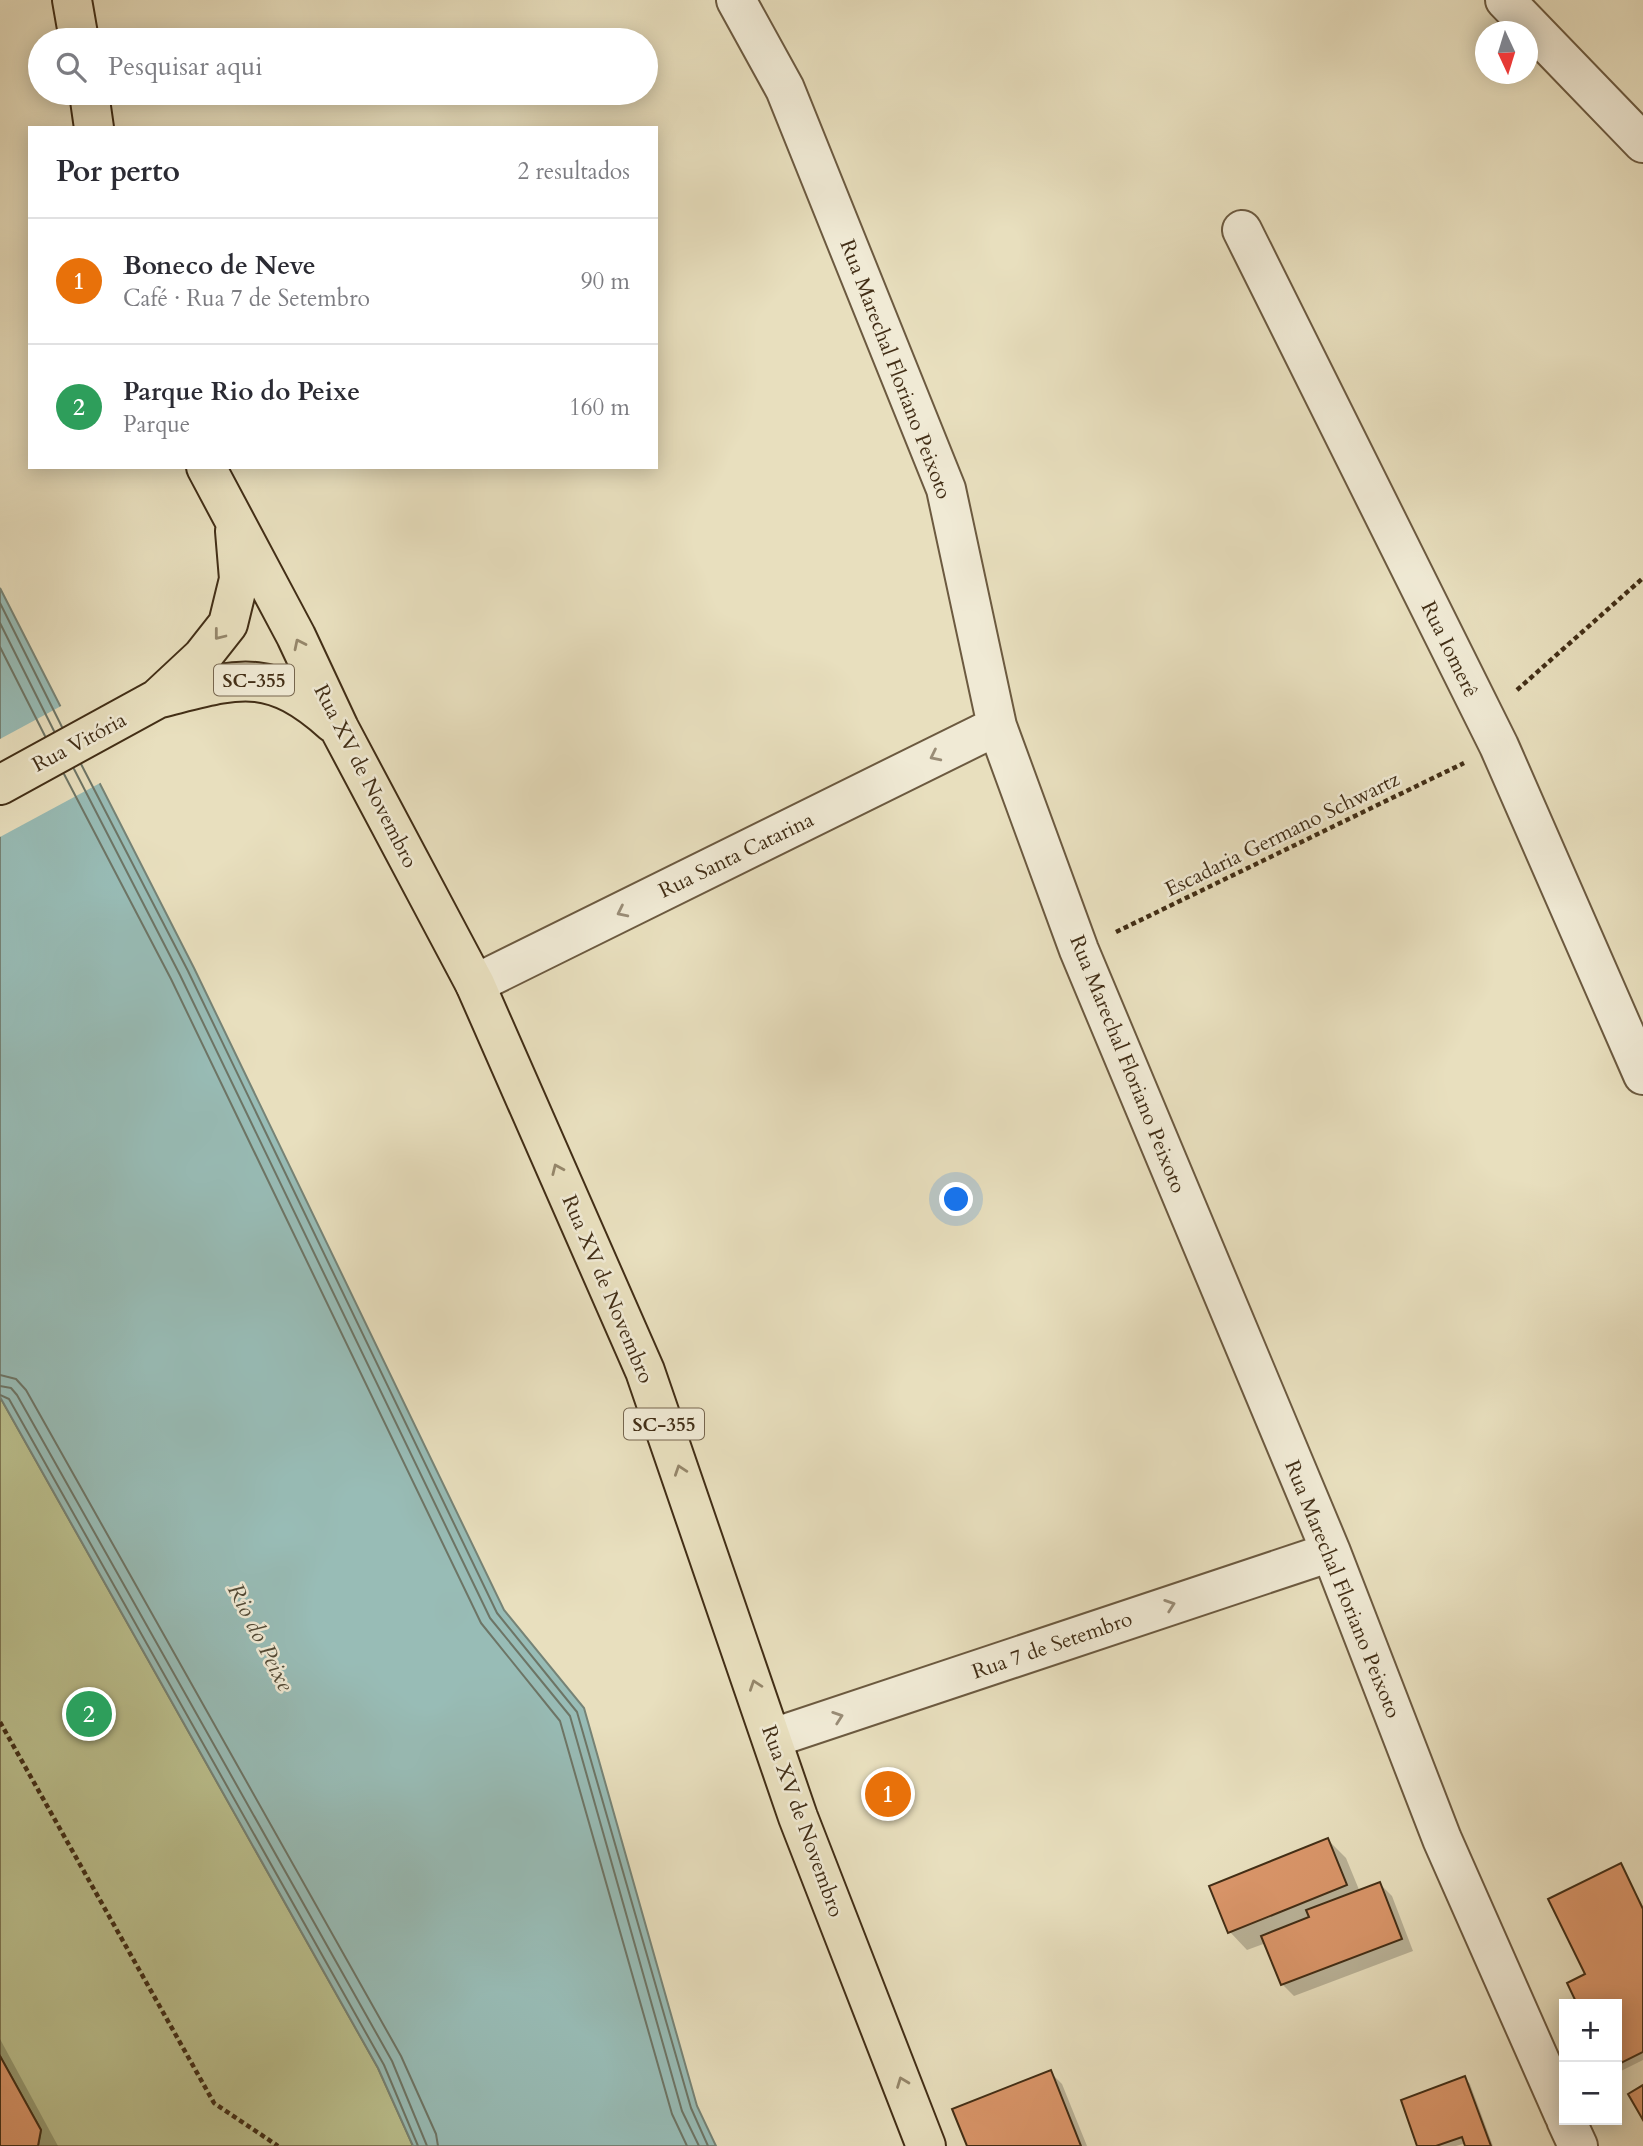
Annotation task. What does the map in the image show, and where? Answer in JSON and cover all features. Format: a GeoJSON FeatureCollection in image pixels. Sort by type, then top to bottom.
{"type":"FeatureCollection","features":[{"type":"Feature","properties":{"kind":"main road"},"geometry":{"type":"LineString","coordinates":[[72,0],[77,28]]}},
{"type":"Feature","properties":{"kind":"main road"},"geometry":{"type":"LineString","coordinates":[[91,105],[94,126]]}},
{"type":"Feature","properties":{"kind":"main road","name":"Rua XV de Novembro"},"geometry":{"type":"LineString","coordinates":[[207,469],[296,636],[339,728],[475,984],[645,1371],[774,1738],[798,1817],[926,2146]]}},
{"type":"Feature","properties":{"kind":"main road","name":"Rua Vitória"},"geometry":{"type":"LineString","coordinates":[[0,785],[158,699],[202,657],[228,624],[239,579],[234,522]]}},
{"type":"Feature","properties":{"kind":"main road","name":"Rua Vitória"},"geometry":{"type":"LineString","coordinates":[[158,699],[236,681],[265,682],[306,699],[339,728]]}},
{"type":"Feature","properties":{"kind":"street","name":"Rua Marechal Floriano Peixoto"},"geometry":{"type":"LineString","coordinates":[[736,0],[785,89],[946,489],[997,726],[1079,950],[1331,1552],[1442,1839],[1559,2103]]}},
{"type":"Feature","properties":{"kind":"street"},"geometry":{"type":"LineString","coordinates":[[1505,0],[1643,143]]}},
{"type":"Feature","properties":{"kind":"street","name":"Rua Iomerê"},"geometry":{"type":"LineString","coordinates":[[1242,230],[1492,732],[1643,1074]]}},
{"type":"Feature","properties":{"kind":"street","name":"Rua Santa Catarina"},"geometry":{"type":"LineString","coordinates":[[475,984],[997,726]]}},
{"type":"Feature","properties":{"kind":"street","name":"Rua 7 de Setembro"},"geometry":{"type":"LineString","coordinates":[[774,1738],[1331,1552]]}},
{"type":"Feature","properties":{"kind":"street","name":"Rua Marechal Floriano Peixoto"},"geometry":{"type":"LineString","coordinates":[[1569,2125],[1578,2146]]}},
{"type":"Feature","properties":{"kind":"path","name":"Escadaria Germano Schwartz"},"geometry":{"type":"LineString","coordinates":[[1079,950],[1492,732],[1643,578]]}},
{"type":"Feature","properties":{"kind":"path"},"geometry":{"type":"LineString","coordinates":[[0,1722],[64,1841],[214,2103],[278,2146]]}},
{"type":"Feature","properties":{"kind":"green space"},"geometry":{"type":"Polygon","coordinates":[[[0,1397],[378,2068],[413,2146],[38,2146],[41,2130],[0,2056],[0,1397]]]}},
{"type":"Feature","properties":{"kind":"water","name":"Rio do Peixe"},"geometry":{"type":"Polygon","coordinates":[[[0,588],[194,968],[504,1610],[584,1708],[697,2106],[716,2146],[413,2146],[378,2068],[0,1397],[0,588]]]}},
{"type":"Feature","properties":{"kind":"pier"},"geometry":{"type":"Polygon","coordinates":[[[63,705],[102,782],[0,837],[0,739],[63,705]]]}},
{"type":"Feature","properties":{"kind":"building"},"geometry":{"type":"Polygon","coordinates":[[[1328,1838],[1347,1885],[1228,1933],[1209,1886],[1328,1838]]]}},
{"type":"Feature","properties":{"kind":"building"},"geometry":{"type":"Polygon","coordinates":[[[1621,1863],[1643,1909],[1643,2052],[1622,2062],[1622,1999],[1575,1999],[1567,1983],[1585,1974],[1548,1899],[1621,1863]]]}},
{"type":"Feature","properties":{"kind":"building"},"geometry":{"type":"Polygon","coordinates":[[[1380,1882],[1402,1939],[1281,1985],[1261,1936],[1309,1917],[1306,1910],[1380,1882]]]}},
{"type":"Feature","properties":{"kind":"building"},"geometry":{"type":"Polygon","coordinates":[[[0,2056],[41,2130],[38,2146],[0,2146],[0,2056]]]}},
{"type":"Feature","properties":{"kind":"building"},"geometry":{"type":"Polygon","coordinates":[[[1051,2070],[1081,2146],[967,2146],[952,2109],[1051,2070]]]}},
{"type":"Feature","properties":{"kind":"building"},"geometry":{"type":"Polygon","coordinates":[[[1465,2076],[1491,2146],[1465,2146],[1462,2137],[1436,2146],[1417,2146],[1401,2100],[1465,2076]]]}},
{"type":"Feature","properties":{"kind":"building"},"geometry":{"type":"Polygon","coordinates":[[[1643,2085],[1643,2120],[1628,2094],[1643,2085]]]}},
{"type":"Feature","properties":{"kind":"place","name":"Parque Rio do Peixe"},"geometry":{"type":"Point","coordinates":[89,1714]}},
{"type":"Feature","properties":{"kind":"place","name":"Boneco de Neve"},"geometry":{"type":"Point","coordinates":[888,1794]}}]}
